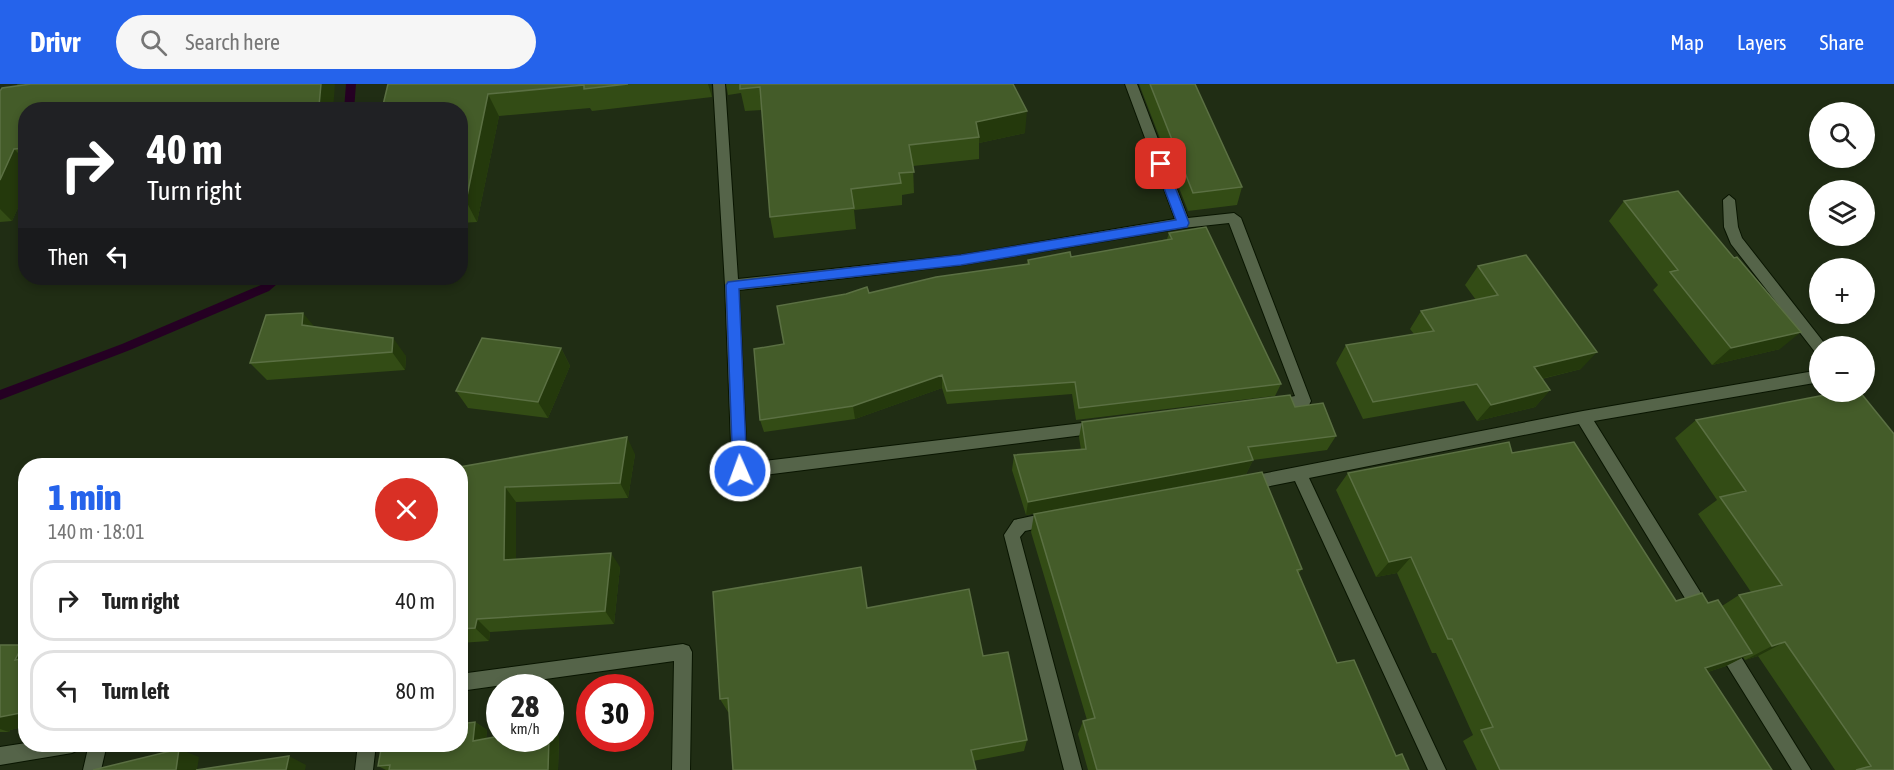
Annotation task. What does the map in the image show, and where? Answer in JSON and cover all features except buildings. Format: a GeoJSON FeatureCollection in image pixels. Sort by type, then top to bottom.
{"type":"FeatureCollection","features":[{"type":"Feature","properties":{"kind":"street"},"geometry":{"type":"LineString","coordinates":[[719,84],[732,285],[740,471],[1116,424]]}},
{"type":"Feature","properties":{"kind":"street"},"geometry":{"type":"LineString","coordinates":[[1131,84],[1183,223]]}},
{"type":"Feature","properties":{"kind":"street"},"geometry":{"type":"LineString","coordinates":[[1729,200],[1731,227],[1736,240],[1811,336]]}},
{"type":"Feature","properties":{"kind":"street"},"geometry":{"type":"LineString","coordinates":[[732,285],[961,260],[1183,223],[1234,218],[1304,401],[1257,407]]}},
{"type":"Feature","properties":{"kind":"street"},"geometry":{"type":"LineString","coordinates":[[1230,487],[1300,475],[1582,417],[1809,378]]}},
{"type":"Feature","properties":{"kind":"street"},"geometry":{"type":"LineString","coordinates":[[1582,417],[1802,770]]}},
{"type":"Feature","properties":{"kind":"street"},"geometry":{"type":"LineString","coordinates":[[1300,475],[1437,770]]}},
{"type":"Feature","properties":{"kind":"street"},"geometry":{"type":"LineString","coordinates":[[1066,516],[1020,525],[1012,535],[1073,770]]}},
{"type":"Feature","properties":{"kind":"street"},"geometry":{"type":"LineString","coordinates":[[468,682],[683,652],[681,770]]}},
{"type":"Feature","properties":{"kind":"street"},"geometry":{"type":"LineString","coordinates":[[0,756],[24,752]]}},
{"type":"Feature","properties":{"kind":"street"},"geometry":{"type":"LineString","coordinates":[[92,770],[96,752]]}},
{"type":"Feature","properties":{"kind":"street"},"geometry":{"type":"LineString","coordinates":[[364,770],[366,752]]}},
{"type":"Feature","properties":{"kind":"waterway"},"geometry":{"type":"LineString","coordinates":[[350,102],[351,84]]}},
{"type":"Feature","properties":{"kind":"waterway"},"geometry":{"type":"LineString","coordinates":[[0,395],[126,347],[269,285]]}},
{"type":"Feature","properties":{"kind":"route"},"geometry":{"type":"LineString","coordinates":[[740,471],[732,285],[961,260],[1183,223],[1161,164]]}}]}
